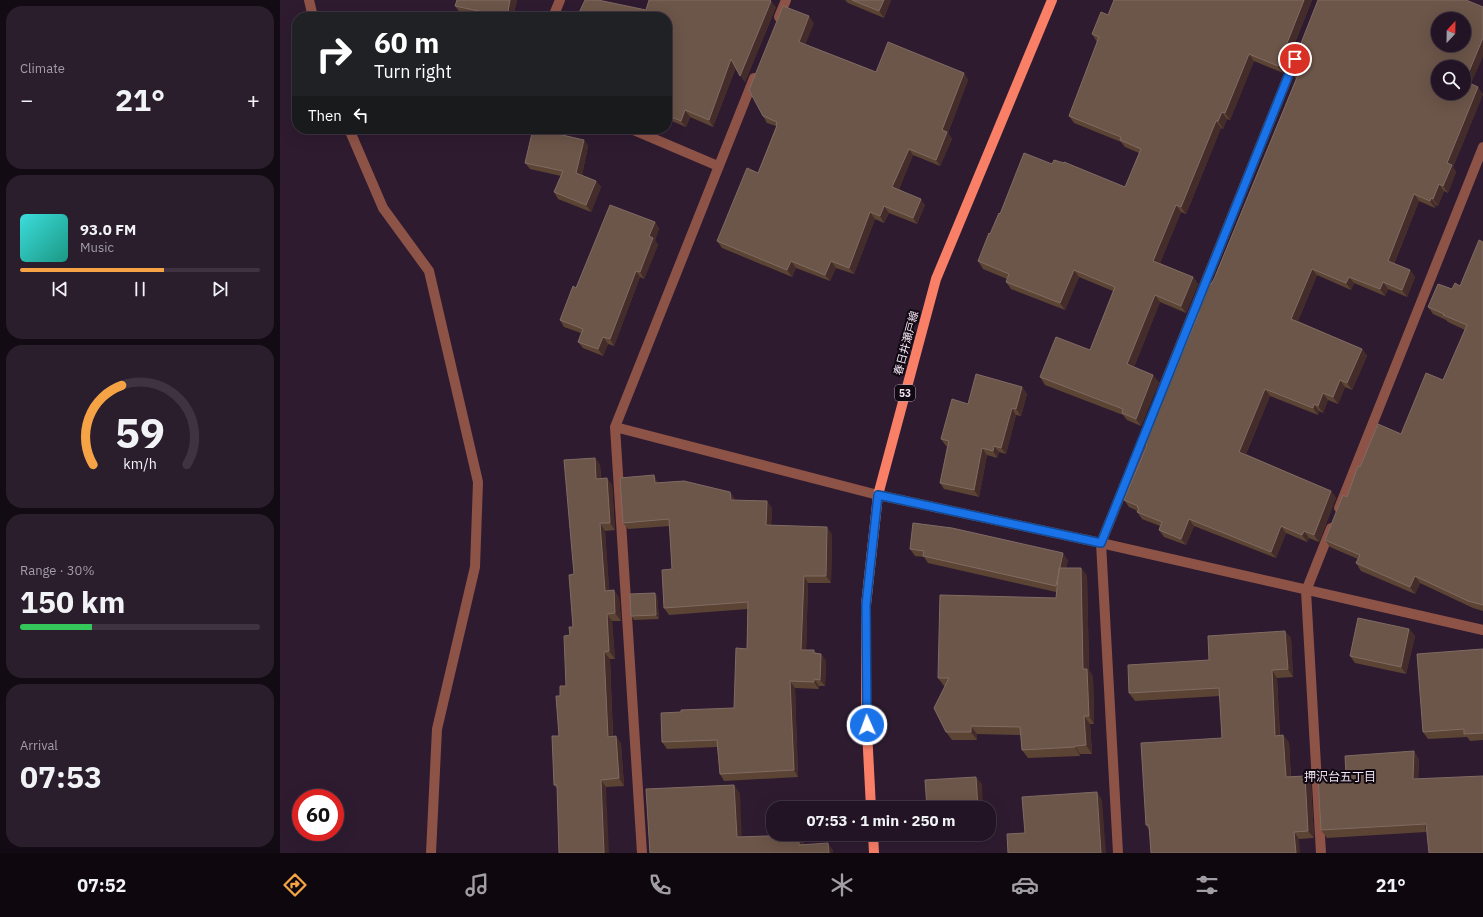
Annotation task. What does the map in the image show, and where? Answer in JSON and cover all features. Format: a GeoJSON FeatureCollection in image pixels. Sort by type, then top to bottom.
{"type":"FeatureCollection","features":[{"type":"Feature","properties":{"kind":"main road","name":"春日井瀬戸線"},"geometry":{"type":"LineString","coordinates":[[871,801],[866,711],[866,605],[878,495],[936,279],[1052,0]]}},
{"type":"Feature","properties":{"kind":"main road"},"geometry":{"type":"LineString","coordinates":[[873,841],[874,853]]}},
{"type":"Feature","properties":{"kind":"street"},"geometry":{"type":"LineString","coordinates":[[309,0],[312,12]]}},
{"type":"Feature","properties":{"kind":"street"},"geometry":{"type":"LineString","coordinates":[[555,12],[560,0]]}},
{"type":"Feature","properties":{"kind":"street"},"geometry":{"type":"LineString","coordinates":[[774,29],[786,0]]}},
{"type":"Feature","properties":{"kind":"street"},"geometry":{"type":"LineString","coordinates":[[1118,853],[1101,543],[1298,51]]}},
{"type":"Feature","properties":{"kind":"street"},"geometry":{"type":"LineString","coordinates":[[642,853],[615,427],[756,72]]}},
{"type":"Feature","properties":{"kind":"street"},"geometry":{"type":"LineString","coordinates":[[351,134],[383,208],[428,271],[478,482],[475,567],[437,729],[431,853]]}},
{"type":"Feature","properties":{"kind":"street"},"geometry":{"type":"LineString","coordinates":[[643,134],[718,166]]}},
{"type":"Feature","properties":{"kind":"street"},"geometry":{"type":"LineString","coordinates":[[1322,853],[1306,591],[1483,147]]}},
{"type":"Feature","properties":{"kind":"street"},"geometry":{"type":"LineString","coordinates":[[615,427],[878,495],[1101,543],[1306,591],[1483,630]]}},
{"type":"Feature","properties":{"kind":"building"},"geometry":{"type":"Polygon","coordinates":[[[457,0],[510,0],[508,12],[483,12],[455,6],[457,0]]]}},
{"type":"Feature","properties":{"kind":"building"},"geometry":{"type":"Polygon","coordinates":[[[585,0],[598,0],[646,10],[649,0],[771,1],[740,76],[731,59],[709,120],[685,110],[681,121],[672,117],[672,12],[579,12],[585,0]]]}},
{"type":"Feature","properties":{"kind":"building"},"geometry":{"type":"Polygon","coordinates":[[[852,0],[884,0],[879,11],[852,0]]]}},
{"type":"Feature","properties":{"kind":"building"},"geometry":{"type":"Polygon","coordinates":[[[1114,0],[1304,0],[1278,66],[1249,54],[1225,113],[1222,112],[1218,121],[1216,121],[1181,207],[1176,205],[1153,261],[1193,277],[1181,306],[1155,295],[1127,364],[1153,375],[1136,419],[1122,413],[1123,409],[1040,377],[1056,337],[1090,350],[1115,287],[1074,270],[1060,303],[1006,282],[1009,274],[978,261],[989,233],[990,234],[999,213],[1000,214],[1024,153],[1052,164],[1054,160],[1064,162],[1125,187],[1141,149],[1120,140],[1121,137],[1069,116],[1099,37],[1092,34],[1101,12],[1108,15],[1114,0]]]}},
{"type":"Feature","properties":{"kind":"building"},"geometry":{"type":"Polygon","coordinates":[[[1318,0],[1466,0],[1483,7],[1483,38],[1471,67],[1471,60],[1431,60],[1431,100],[1471,100],[1471,84],[1478,87],[1447,163],[1452,165],[1443,186],[1439,184],[1433,199],[1431,198],[1430,201],[1414,194],[1388,261],[1410,270],[1402,290],[1383,282],[1380,289],[1349,277],[1346,283],[1312,269],[1291,319],[1362,349],[1347,383],[1340,380],[1333,397],[1323,393],[1318,406],[1314,404],[1313,408],[1265,389],[1239,452],[1331,491],[1314,535],[1304,531],[1302,535],[1281,526],[1271,552],[1189,519],[1181,539],[1159,530],[1162,522],[1137,512],[1139,508],[1137,507],[1138,506],[1124,500],[1147,445],[1144,444],[1152,425],[1148,424],[1166,380],[1170,382],[1199,313],[1193,311],[1205,282],[1211,284],[1214,279],[1298,75],[1290,71],[1318,0]]]}},
{"type":"Feature","properties":{"kind":"building"},"geometry":{"type":"Polygon","coordinates":[[[783,6],[809,16],[799,42],[876,72],[888,42],[964,73],[942,130],[947,132],[936,160],[909,149],[892,187],[921,199],[913,218],[884,206],[880,216],[870,212],[849,268],[831,261],[825,275],[791,261],[787,270],[717,241],[747,168],[758,173],[777,126],[777,122],[763,116],[749,90],[783,6]]]}},
{"type":"Feature","properties":{"kind":"building"},"geometry":{"type":"Polygon","coordinates":[[[532,134],[558,134],[584,140],[576,173],[596,181],[586,205],[554,192],[563,171],[525,163],[532,134]]]}},
{"type":"Feature","properties":{"kind":"building"},"geometry":{"type":"Polygon","coordinates":[[[610,205],[655,222],[649,236],[653,238],[640,272],[636,271],[610,339],[603,337],[598,349],[578,342],[583,329],[560,320],[573,286],[576,288],[610,205]]]}},
{"type":"Feature","properties":{"kind":"building"},"geometry":{"type":"Polygon","coordinates":[[[1479,240],[1483,242],[1483,605],[1468,601],[1415,576],[1410,587],[1356,563],[1360,555],[1325,540],[1343,495],[1347,497],[1358,466],[1360,467],[1378,424],[1401,434],[1426,373],[1443,380],[1467,325],[1428,307],[1438,284],[1452,289],[1455,283],[1460,286],[1479,240]]]}},
{"type":"Feature","properties":{"kind":"building"},"geometry":{"type":"Polygon","coordinates":[[[976,374],[1022,387],[1016,409],[1012,408],[1001,448],[994,446],[993,451],[982,448],[974,490],[940,483],[949,441],[941,439],[952,399],[968,404],[976,374]]]}},
{"type":"Feature","properties":{"kind":"building"},"geometry":{"type":"Polygon","coordinates":[[[595,458],[596,479],[607,478],[610,523],[600,523],[605,591],[614,590],[615,613],[607,614],[609,651],[604,652],[608,737],[616,736],[619,778],[601,780],[604,853],[559,853],[557,785],[554,785],[552,736],[559,736],[556,696],[560,696],[560,686],[566,686],[564,636],[570,635],[569,627],[573,627],[569,575],[574,574],[564,460],[595,458]]]}},
{"type":"Feature","properties":{"kind":"building"},"geometry":{"type":"Polygon","coordinates":[[[654,475],[655,483],[684,481],[730,492],[731,500],[767,501],[766,525],[827,527],[826,576],[804,576],[801,650],[814,650],[814,653],[821,654],[820,680],[814,679],[814,682],[790,681],[794,770],[720,774],[717,740],[662,742],[661,713],[681,712],[681,710],[734,708],[736,648],[747,649],[748,602],[664,608],[662,570],[672,569],[669,519],[623,523],[620,478],[654,475]]]}},
{"type":"Feature","properties":{"kind":"building"},"geometry":{"type":"Polygon","coordinates":[[[913,523],[952,528],[1063,553],[1056,586],[923,556],[924,551],[910,549],[913,523]]]}},
{"type":"Feature","properties":{"kind":"building"},"geometry":{"type":"Polygon","coordinates":[[[1059,568],[1081,568],[1083,669],[1087,669],[1089,716],[1084,716],[1086,745],[1022,750],[1020,727],[971,726],[971,732],[946,732],[934,708],[949,678],[938,678],[940,595],[1056,598],[1059,568]]]}},
{"type":"Feature","properties":{"kind":"building"},"geometry":{"type":"Polygon","coordinates":[[[655,593],[656,615],[631,616],[630,594],[655,593]]]}},
{"type":"Feature","properties":{"kind":"building"},"geometry":{"type":"Polygon","coordinates":[[[1358,618],[1409,629],[1401,667],[1350,656],[1358,618]]]}},
{"type":"Feature","properties":{"kind":"building"},"geometry":{"type":"Polygon","coordinates":[[[1285,631],[1288,669],[1272,670],[1275,736],[1283,735],[1286,777],[1305,776],[1308,831],[1294,832],[1296,853],[1151,853],[1149,825],[1146,825],[1141,743],[1222,738],[1219,688],[1129,693],[1128,665],[1209,660],[1208,636],[1285,631]]]}},
{"type":"Feature","properties":{"kind":"building"},"geometry":{"type":"Polygon","coordinates":[[[1483,649],[1483,733],[1464,734],[1464,729],[1423,732],[1417,654],[1483,649]]]}},
{"type":"Feature","properties":{"kind":"building"},"geometry":{"type":"Polygon","coordinates":[[[1414,751],[1413,779],[1483,776],[1483,853],[1429,853],[1426,824],[1321,830],[1318,776],[1346,774],[1345,756],[1414,751]]]}},
{"type":"Feature","properties":{"kind":"building"},"geometry":{"type":"Polygon","coordinates":[[[976,777],[978,801],[926,801],[925,780],[976,777]]]}},
{"type":"Feature","properties":{"kind":"building"},"geometry":{"type":"Polygon","coordinates":[[[734,785],[737,837],[766,836],[766,841],[799,841],[799,845],[828,843],[829,853],[650,853],[646,789],[734,785]]]}},
{"type":"Feature","properties":{"kind":"building"},"geometry":{"type":"Polygon","coordinates":[[[1097,792],[1101,853],[1008,853],[1007,834],[1025,833],[1022,797],[1097,792]]]}},
{"type":"Feature","properties":{"kind":"district","name":"押沢台五丁目"},"geometry":{"type":"Point","coordinates":[1340,777]}},
{"type":"Feature","properties":{"kind":"route"},"geometry":{"type":"LineString","coordinates":[[867,725],[866,605],[878,495],[1101,543],[1295,59]]}}]}
